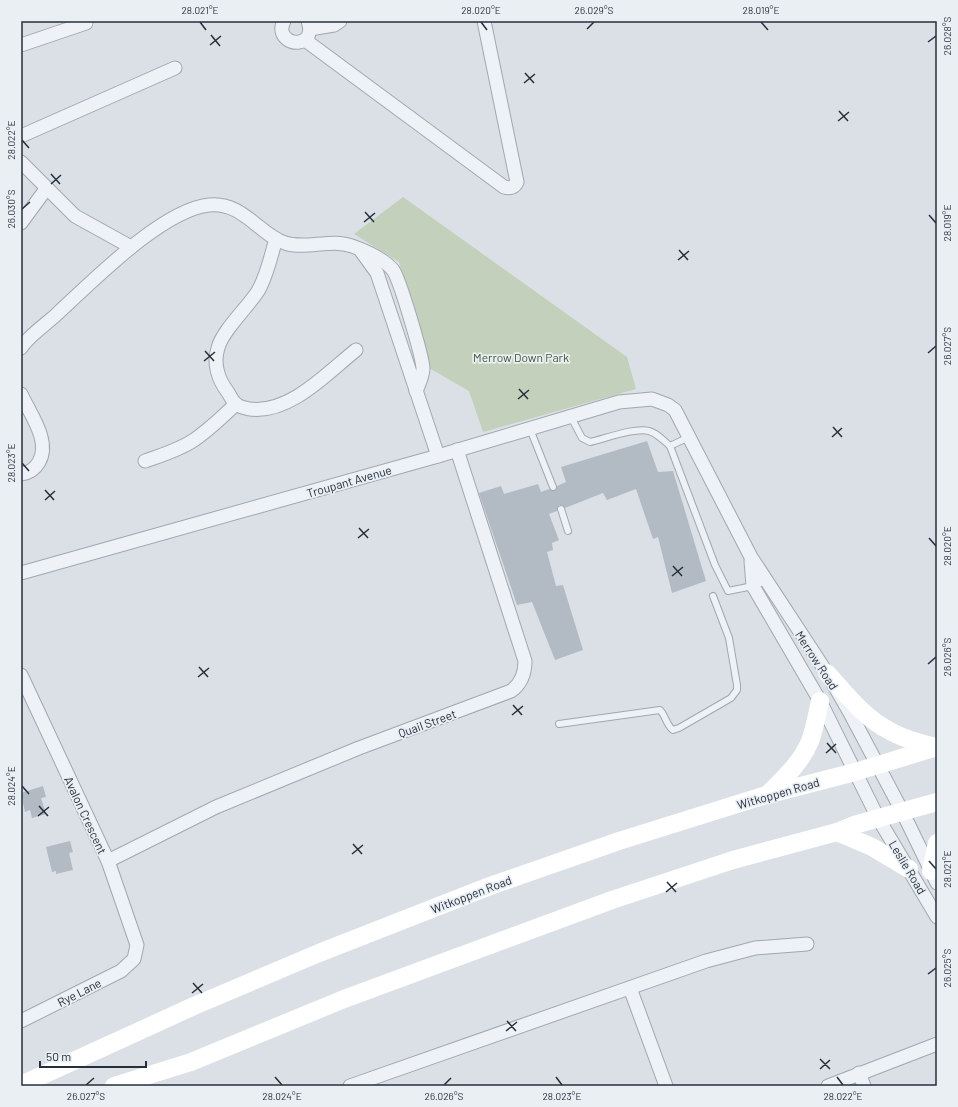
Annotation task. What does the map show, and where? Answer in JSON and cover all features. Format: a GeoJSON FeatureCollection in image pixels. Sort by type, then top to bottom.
{"type":"FeatureCollection","features":[{"type":"Feature","properties":{"kind":"main road"},"geometry":{"type":"LineString","coordinates":[[827,674],[860,710],[877,724],[900,736],[937,747]]}},
{"type":"Feature","properties":{"kind":"main road"},"geometry":{"type":"LineString","coordinates":[[766,795],[783,780],[805,752],[813,734],[820,701]]}},
{"type":"Feature","properties":{"kind":"main road","name":"Witkoppen Road"},"geometry":{"type":"LineString","coordinates":[[21,1085],[201,1003],[319,952],[460,898],[619,841],[766,795],[855,772],[937,747]]}},
{"type":"Feature","properties":{"kind":"main road"},"geometry":{"type":"LineString","coordinates":[[114,1086],[191,1062],[344,999],[612,900],[733,860],[837,832],[878,818],[937,802]]}},
{"type":"Feature","properties":{"kind":"main road"},"geometry":{"type":"LineString","coordinates":[[837,832],[872,847],[908,870]]}},
{"type":"Feature","properties":{"kind":"main road"},"geometry":{"type":"LineString","coordinates":[[934,877],[937,843]]}},
{"type":"Feature","properties":{"kind":"street"},"geometry":{"type":"LineString","coordinates":[[284,21],[282,32],[286,39],[293,43],[308,30],[334,25],[340,21]]}},
{"type":"Feature","properties":{"kind":"street"},"geometry":{"type":"LineString","coordinates":[[308,30],[504,187],[510,188],[515,186],[517,182],[484,21]]}},
{"type":"Feature","properties":{"kind":"street"},"geometry":{"type":"LineString","coordinates":[[21,45],[86,23]]}},
{"type":"Feature","properties":{"kind":"street"},"geometry":{"type":"LineString","coordinates":[[21,136],[175,68]]}},
{"type":"Feature","properties":{"kind":"street"},"geometry":{"type":"LineString","coordinates":[[21,162],[46,189],[80,220],[131,247]]}},
{"type":"Feature","properties":{"kind":"street"},"geometry":{"type":"LineString","coordinates":[[21,223],[46,189]]}},
{"type":"Feature","properties":{"kind":"street"},"geometry":{"type":"LineString","coordinates":[[21,347],[131,247],[181,213],[209,204],[226,207],[241,213],[276,239],[286,244],[351,245],[361,251],[375,256],[384,262],[393,271],[400,286],[421,356],[423,369],[416,391]]}},
{"type":"Feature","properties":{"kind":"street"},"geometry":{"type":"LineString","coordinates":[[276,239],[258,290],[223,337],[218,348],[216,364],[218,374],[223,385],[236,404],[255,410],[272,408],[282,404],[300,395],[356,350]]}},
{"type":"Feature","properties":{"kind":"street"},"geometry":{"type":"LineString","coordinates":[[361,251],[377,273],[438,456]]}},
{"type":"Feature","properties":{"kind":"street"},"geometry":{"type":"LineString","coordinates":[[21,394],[38,429],[44,447],[41,458],[34,468],[21,474]]}},
{"type":"Feature","properties":{"kind":"street","name":"Troupant Avenue"},"geometry":{"type":"LineString","coordinates":[[21,573],[438,456],[619,402],[652,399],[668,405],[675,410]]}},
{"type":"Feature","properties":{"kind":"street"},"geometry":{"type":"LineString","coordinates":[[145,461],[171,452],[193,441],[236,404]]}},
{"type":"Feature","properties":{"kind":"street","name":"Merrow Road"},"geometry":{"type":"LineString","coordinates":[[675,410],[751,557],[759,583],[878,818]]}},
{"type":"Feature","properties":{"kind":"street","name":"Quail Street"},"geometry":{"type":"LineString","coordinates":[[108,862],[216,807],[359,748],[511,692],[516,688],[524,674],[525,661],[457,450]]}},
{"type":"Feature","properties":{"kind":"street","name":"Merrow Road"},"geometry":{"type":"LineString","coordinates":[[759,583],[827,674],[902,811]]}},
{"type":"Feature","properties":{"kind":"street","name":"Avalon Crescent"},"geometry":{"type":"LineString","coordinates":[[21,675],[108,862],[136,939],[136,952],[134,959]]}},
{"type":"Feature","properties":{"kind":"street","name":"Leslie Road"},"geometry":{"type":"LineString","coordinates":[[902,811],[934,877]]}},
{"type":"Feature","properties":{"kind":"street","name":"Leslie Road"},"geometry":{"type":"LineString","coordinates":[[878,818],[937,917]]}},
{"type":"Feature","properties":{"kind":"street"},"geometry":{"type":"LineString","coordinates":[[350,1086],[729,954],[755,948],[807,944]]}},
{"type":"Feature","properties":{"kind":"street","name":"Rye Lane"},"geometry":{"type":"LineString","coordinates":[[21,1021],[120,971],[134,959]]}},
{"type":"Feature","properties":{"kind":"street"},"geometry":{"type":"LineString","coordinates":[[630,988],[666,1086]]}},
{"type":"Feature","properties":{"kind":"street"},"geometry":{"type":"LineString","coordinates":[[828,1086],[937,1044]]}},
{"type":"Feature","properties":{"kind":"street"},"geometry":{"type":"LineString","coordinates":[[859,1073],[864,1086]]}},
{"type":"Feature","properties":{"kind":"lane"},"geometry":{"type":"LineString","coordinates":[[571,417],[582,438],[588,442],[644,431],[657,435],[670,446],[714,565],[728,591],[759,583]]}},
{"type":"Feature","properties":{"kind":"lane"},"geometry":{"type":"LineString","coordinates":[[530,428],[553,487]]}},
{"type":"Feature","properties":{"kind":"lane"},"geometry":{"type":"LineString","coordinates":[[670,446],[689,437]]}},
{"type":"Feature","properties":{"kind":"lane"},"geometry":{"type":"LineString","coordinates":[[561,509],[568,531]]}},
{"type":"Feature","properties":{"kind":"lane"},"geometry":{"type":"LineString","coordinates":[[559,724],[660,710],[664,714],[669,728],[673,730],[731,698],[737,690],[737,685],[730,638],[713,596]]}},
{"type":"Feature","properties":{"kind":"green space","name":"Merrow Down Park"},"geometry":{"type":"Polygon","coordinates":[[[403,197],[627,357],[636,389],[483,432],[469,391],[429,368],[399,262],[354,234],[403,197]]]}},
{"type":"Feature","properties":{"kind":"building"},"geometry":{"type":"Polygon","coordinates":[[[647,441],[658,472],[673,471],[706,581],[672,593],[658,537],[653,539],[636,489],[607,500],[603,493],[565,508],[562,505],[559,505],[557,511],[549,514],[559,540],[552,543],[553,550],[547,552],[556,586],[563,585],[583,650],[555,660],[532,602],[517,605],[479,493],[501,486],[504,494],[538,484],[541,492],[549,489],[554,491],[557,486],[566,482],[561,467],[647,441]]]}},
{"type":"Feature","properties":{"kind":"building"},"geometry":{"type":"Polygon","coordinates":[[[43,786],[46,797],[41,798],[46,814],[32,818],[30,810],[25,812],[21,793],[43,786]]]}},
{"type":"Feature","properties":{"kind":"building"},"geometry":{"type":"Polygon","coordinates":[[[70,841],[73,852],[69,853],[73,870],[56,874],[56,871],[52,872],[46,847],[70,841]]]}}]}
